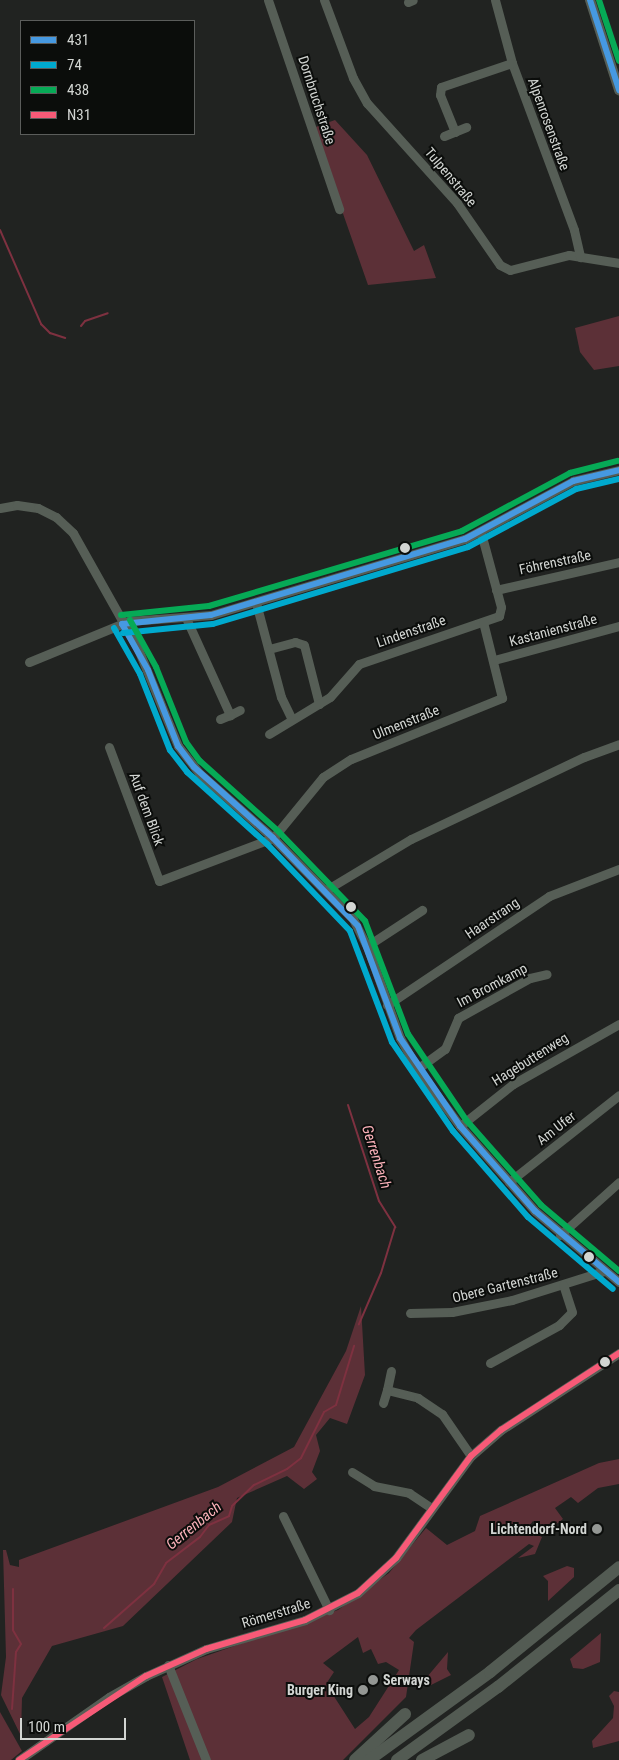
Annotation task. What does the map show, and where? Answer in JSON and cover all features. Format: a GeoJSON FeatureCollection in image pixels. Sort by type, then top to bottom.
{"type":"FeatureCollection","features":[{"type":"Feature","properties":{"kind":"highway"},"geometry":{"type":"LineString","coordinates":[[369,1760],[490,1672],[619,1567]]}},
{"type":"Feature","properties":{"kind":"highway"},"geometry":{"type":"LineString","coordinates":[[397,1760],[498,1687],[619,1590]]}},
{"type":"Feature","properties":{"kind":"highway"},"geometry":{"type":"LineString","coordinates":[[355,1760],[405,1714]]}},
{"type":"Feature","properties":{"kind":"highway"},"geometry":{"type":"LineString","coordinates":[[422,1760],[469,1735]]}},
{"type":"Feature","properties":{"kind":"main road"},"geometry":{"type":"LineString","coordinates":[[590,0],[619,90]]}},
{"type":"Feature","properties":{"kind":"street","name":"Dornbruchstraße"},"geometry":{"type":"LineString","coordinates":[[268,0],[339,209]]}},
{"type":"Feature","properties":{"kind":"street","name":"Tulpenstraße"},"geometry":{"type":"LineString","coordinates":[[324,0],[353,78],[367,104],[457,203],[500,265],[510,270],[547,258],[580,257],[619,263]]}},
{"type":"Feature","properties":{"kind":"street","name":"Alpenrosenstraße"},"geometry":{"type":"LineString","coordinates":[[495,0],[512,63],[581,248],[580,257]]}},
{"type":"Feature","properties":{"kind":"street"},"geometry":{"type":"LineString","coordinates":[[454,132],[440,95],[442,87],[512,63]]}},
{"type":"Feature","properties":{"kind":"street"},"geometry":{"type":"LineString","coordinates":[[444,136],[466,127]]}},
{"type":"Feature","properties":{"kind":"street"},"geometry":{"type":"LineString","coordinates":[[29,662],[122,624],[186,618],[256,603],[481,533],[567,483],[619,470]]}},
{"type":"Feature","properties":{"kind":"street"},"geometry":{"type":"LineString","coordinates":[[0,508],[32,506],[65,524],[148,670],[178,746],[199,773],[273,838],[326,890],[358,926],[367,946],[387,1005],[417,1069],[460,1126],[509,1182],[560,1235],[619,1282]]}},
{"type":"Feature","properties":{"kind":"street","name":"Lindenstraße"},"geometry":{"type":"LineString","coordinates":[[269,734],[319,704],[338,690],[359,664],[484,622],[501,613],[481,533]]}},
{"type":"Feature","properties":{"kind":"street","name":"Föhrenstraße"},"geometry":{"type":"LineString","coordinates":[[496,590],[619,562]]}},
{"type":"Feature","properties":{"kind":"street"},"geometry":{"type":"LineString","coordinates":[[256,603],[281,697],[292,720]]}},
{"type":"Feature","properties":{"kind":"street"},"geometry":{"type":"LineString","coordinates":[[186,618],[230,715]]}},
{"type":"Feature","properties":{"kind":"street","name":"Ulmenstraße"},"geometry":{"type":"LineString","coordinates":[[273,838],[335,768],[502,698],[484,622]]}},
{"type":"Feature","properties":{"kind":"street","name":"Kastanienstraße"},"geometry":{"type":"LineString","coordinates":[[494,660],[619,626]]}},
{"type":"Feature","properties":{"kind":"street"},"geometry":{"type":"LineString","coordinates":[[268,649],[295,642],[304,645],[319,704]]}},
{"type":"Feature","properties":{"kind":"street"},"geometry":{"type":"LineString","coordinates":[[220,719],[240,710]]}},
{"type":"Feature","properties":{"kind":"street"},"geometry":{"type":"LineString","coordinates":[[326,890],[411,839],[584,756],[619,744]]}},
{"type":"Feature","properties":{"kind":"street","name":"Auf dem Blick"},"geometry":{"type":"LineString","coordinates":[[109,747],[159,881],[273,838]]}},
{"type":"Feature","properties":{"kind":"street","name":"Haarstrang"},"geometry":{"type":"LineString","coordinates":[[387,1005],[549,896],[619,869]]}},
{"type":"Feature","properties":{"kind":"street"},"geometry":{"type":"LineString","coordinates":[[367,946],[422,910]]}},
{"type":"Feature","properties":{"kind":"street","name":"Im Bromkamp"},"geometry":{"type":"LineString","coordinates":[[417,1069],[446,1049],[458,1018],[530,978],[546,974]]}},
{"type":"Feature","properties":{"kind":"street","name":"Hagebuttenweg"},"geometry":{"type":"LineString","coordinates":[[460,1126],[513,1084],[619,1024]]}},
{"type":"Feature","properties":{"kind":"street","name":"Am Ufer"},"geometry":{"type":"LineString","coordinates":[[509,1182],[619,1095]]}},
{"type":"Feature","properties":{"kind":"street"},"geometry":{"type":"LineString","coordinates":[[560,1235],[619,1182]]}},
{"type":"Feature","properties":{"kind":"street","name":"Obere Gartenstraße"},"geometry":{"type":"LineString","coordinates":[[410,1313],[452,1312],[563,1285],[604,1271]]}},
{"type":"Feature","properties":{"kind":"street"},"geometry":{"type":"LineString","coordinates":[[490,1363],[559,1325],[572,1312],[563,1285]]}},
{"type":"Feature","properties":{"kind":"street","name":"Römerstraße"},"geometry":{"type":"LineString","coordinates":[[20,1760],[109,1697],[168,1665],[226,1642],[329,1610],[358,1593],[385,1570],[471,1456],[507,1425],[619,1353]]}},
{"type":"Feature","properties":{"kind":"street"},"geometry":{"type":"LineString","coordinates":[[383,1403],[391,1371]]}},
{"type":"Feature","properties":{"kind":"street"},"geometry":{"type":"LineString","coordinates":[[386,1390],[418,1398],[436,1409],[471,1456]]}},
{"type":"Feature","properties":{"kind":"street"},"geometry":{"type":"LineString","coordinates":[[352,1472],[374,1486],[409,1493],[430,1508]]}},
{"type":"Feature","properties":{"kind":"street"},"geometry":{"type":"LineString","coordinates":[[283,1516],[329,1610]]}},
{"type":"Feature","properties":{"kind":"street"},"geometry":{"type":"LineString","coordinates":[[168,1665],[206,1760]]}},
{"type":"Feature","properties":{"kind":"shaded area"},"geometry":{"type":"Polygon","coordinates":[[[335,120],[367,155],[414,251],[424,245],[436,278],[368,285],[313,128],[335,120]]]}},
{"type":"Feature","properties":{"kind":"shaded area"},"geometry":{"type":"Polygon","coordinates":[[[619,316],[619,366],[594,370],[580,352],[575,328],[619,316]]]}},
{"type":"Feature","properties":{"kind":"shaded area"},"geometry":{"type":"Polygon","coordinates":[[[361,1306],[365,1375],[347,1424],[330,1418],[316,1435],[320,1451],[312,1472],[317,1479],[304,1489],[287,1476],[237,1498],[232,1522],[123,1626],[52,1646],[22,1698],[21,1736],[1,1695],[6,1657],[3,1550],[6,1550],[10,1565],[19,1567],[19,1560],[218,1487],[294,1447],[346,1351],[361,1306]]]}},
{"type":"Feature","properties":{"kind":"shaded area"},"geometry":{"type":"Polygon","coordinates":[[[619,1459],[619,1484],[598,1488],[578,1503],[571,1497],[555,1508],[563,1519],[550,1529],[533,1521],[526,1530],[542,1537],[535,1554],[518,1558],[534,1546],[529,1544],[416,1630],[409,1638],[414,1642],[406,1697],[343,1760],[190,1760],[162,1677],[197,1659],[338,1610],[389,1573],[426,1528],[447,1545],[475,1531],[480,1516],[599,1463],[619,1459]],[[358,1637],[323,1663],[334,1672],[326,1684],[355,1729],[369,1717],[399,1670],[386,1662],[378,1664],[371,1649],[363,1653],[358,1637]]]}},
{"type":"Feature","properties":{"kind":"shaded area"},"geometry":{"type":"Polygon","coordinates":[[[567,1566],[574,1568],[574,1577],[548,1601],[548,1581],[543,1576],[567,1566]]]}},
{"type":"Feature","properties":{"kind":"shaded area"},"geometry":{"type":"Polygon","coordinates":[[[601,1633],[600,1662],[583,1669],[573,1668],[570,1659],[601,1633]]]}},
{"type":"Feature","properties":{"kind":"shaded area"},"geometry":{"type":"Polygon","coordinates":[[[448,1652],[447,1669],[451,1675],[431,1685],[427,1677],[448,1652]]]}},
{"type":"Feature","properties":{"kind":"shaded area"},"geometry":{"type":"Polygon","coordinates":[[[614,1691],[619,1692],[619,1741],[593,1748],[592,1741],[613,1718],[614,1706],[609,1696],[614,1691]]]}},
{"type":"Feature","properties":{"kind":"shaded area"},"geometry":{"type":"Polygon","coordinates":[[[0,1712],[22,1751],[11,1760],[0,1760],[0,1712]]]}},
{"type":"Feature","properties":{"kind":"waterway"},"geometry":{"type":"LineString","coordinates":[[0,230],[41,324],[50,333],[65,338]]}},
{"type":"Feature","properties":{"kind":"waterway"},"geometry":{"type":"LineString","coordinates":[[81,326],[85,321],[108,313]]}},
{"type":"Feature","properties":{"kind":"waterway","name":"Gerrenbach"},"geometry":{"type":"LineString","coordinates":[[348,1105],[379,1201],[395,1227],[381,1273],[359,1324]]}},
{"type":"Feature","properties":{"kind":"waterway","name":"Gerrenbach"},"geometry":{"type":"LineString","coordinates":[[104,1628],[154,1584],[166,1563],[200,1537],[209,1525],[229,1516],[232,1506],[254,1485],[287,1469],[301,1458],[324,1412],[336,1405],[354,1346]]}},
{"type":"Feature","properties":{"kind":"waterway"},"geometry":{"type":"LineString","coordinates":[[12,1709],[16,1652],[21,1644],[13,1630],[13,1589]]}},
{"type":"Feature","properties":{"kind":"transit line","name":"431"},"geometry":{"type":"LineString","coordinates":[[590,0],[619,90]]}},
{"type":"Feature","properties":{"kind":"transit line","name":"438"},"geometry":{"type":"LineString","coordinates":[[599,0],[619,61]]}},
{"type":"Feature","properties":{"kind":"transit line","name":"438"},"geometry":{"type":"LineString","coordinates":[[121,615],[209,606],[462,531],[570,473],[617,461]]}},
{"type":"Feature","properties":{"kind":"transit line","name":"431"},"geometry":{"type":"LineString","coordinates":[[122,624],[211,615],[465,539],[573,481],[619,470]]}},
{"type":"Feature","properties":{"kind":"transit line","name":"74"},"geometry":{"type":"LineString","coordinates":[[123,633],[213,624],[468,547],[576,489],[619,479]]}},
{"type":"Feature","properties":{"kind":"transit line","name":"438"},"geometry":{"type":"LineString","coordinates":[[130,620],[156,667],[186,742],[200,761],[279,832],[365,921],[408,1034],[467,1121],[541,1205],[619,1271]]}},
{"type":"Feature","properties":{"kind":"transit line","name":"431"},"geometry":{"type":"LineString","coordinates":[[122,624],[148,670],[178,746],[194,767],[273,838],[358,926],[400,1038],[460,1126],[535,1211],[619,1282]]}},
{"type":"Feature","properties":{"kind":"transit line","name":"74"},"geometry":{"type":"LineString","coordinates":[[114,628],[140,674],[170,750],[187,772],[267,844],[350,931],[392,1042],[453,1131],[528,1217],[613,1289]]}},
{"type":"Feature","properties":{"kind":"transit line","name":"N31"},"geometry":{"type":"LineString","coordinates":[[19,1760],[146,1676],[206,1649],[305,1620],[358,1593],[396,1558],[471,1456],[501,1430],[619,1353]]}},
{"type":"Feature","properties":{"kind":"place","name":"Lichtendorf-Nord"},"geometry":{"type":"Point","coordinates":[597,1529]}},
{"type":"Feature","properties":{"kind":"place","name":"Serways"},"geometry":{"type":"Point","coordinates":[373,1680]}},
{"type":"Feature","properties":{"kind":"place","name":"Burger King"},"geometry":{"type":"Point","coordinates":[363,1690]}}]}
